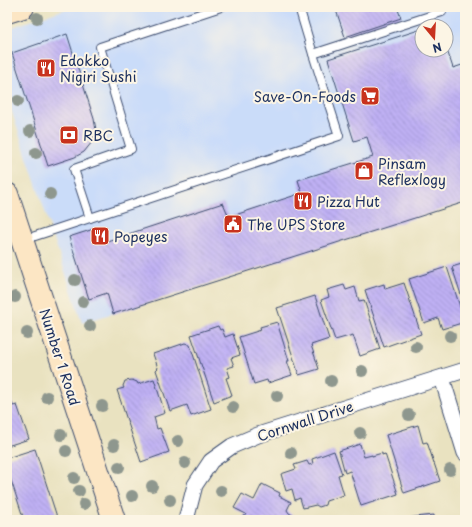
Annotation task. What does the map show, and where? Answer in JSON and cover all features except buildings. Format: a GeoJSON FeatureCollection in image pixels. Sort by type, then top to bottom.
{"type":"FeatureCollection","features":[{"type":"Feature","properties":{"kind":"street"},"geometry":{"type":"LineString","coordinates":[[7,12],[23,7]]}},
{"type":"Feature","properties":{"kind":"street","name":"Number 1 Road"},"geometry":{"type":"LineString","coordinates":[[7,194],[114,520]]}},
{"type":"Feature","properties":{"kind":"street","name":"Cornwall Drive"},"geometry":{"type":"LineString","coordinates":[[188,520],[187,516],[195,485],[211,461],[232,446],[258,436],[465,370]]}},
{"type":"Feature","properties":{"kind":"street"},"geometry":{"type":"LineString","coordinates":[[442,378],[465,453]]}},
{"type":"Feature","properties":{"kind":"lane"},"geometry":{"type":"LineString","coordinates":[[90,218],[74,168],[131,149],[100,47],[221,7]]}},
{"type":"Feature","properties":{"kind":"lane"},"geometry":{"type":"LineString","coordinates":[[22,241],[339,136],[299,7]]}},
{"type":"Feature","properties":{"kind":"lane"},"geometry":{"type":"LineString","coordinates":[[313,54],[442,12],[440,7]]}},
{"type":"Feature","properties":{"kind":"shaded area"},"geometry":{"type":"Polygon","coordinates":[[[72,7],[465,7],[465,202],[82,323],[7,97],[7,30],[72,7]]]}},
{"type":"Feature","properties":{"kind":"place","name":"Edokko Nigiri Sushi"},"geometry":{"type":"Point","coordinates":[46,68]}},
{"type":"Feature","properties":{"kind":"place","name":"Save-On-Foods"},"geometry":{"type":"Point","coordinates":[370,96]}},
{"type":"Feature","properties":{"kind":"place","name":"RBC"},"geometry":{"type":"Point","coordinates":[69,135]}},
{"type":"Feature","properties":{"kind":"place","name":"Pinsam Reflexlogy"},"geometry":{"type":"Point","coordinates":[364,171]}},
{"type":"Feature","properties":{"kind":"place","name":"Pizza Hut"},"geometry":{"type":"Point","coordinates":[303,201]}},
{"type":"Feature","properties":{"kind":"place","name":"The UPS Store"},"geometry":{"type":"Point","coordinates":[233,224]}},
{"type":"Feature","properties":{"kind":"place","name":"Popeyes"},"geometry":{"type":"Point","coordinates":[100,236]}}]}
